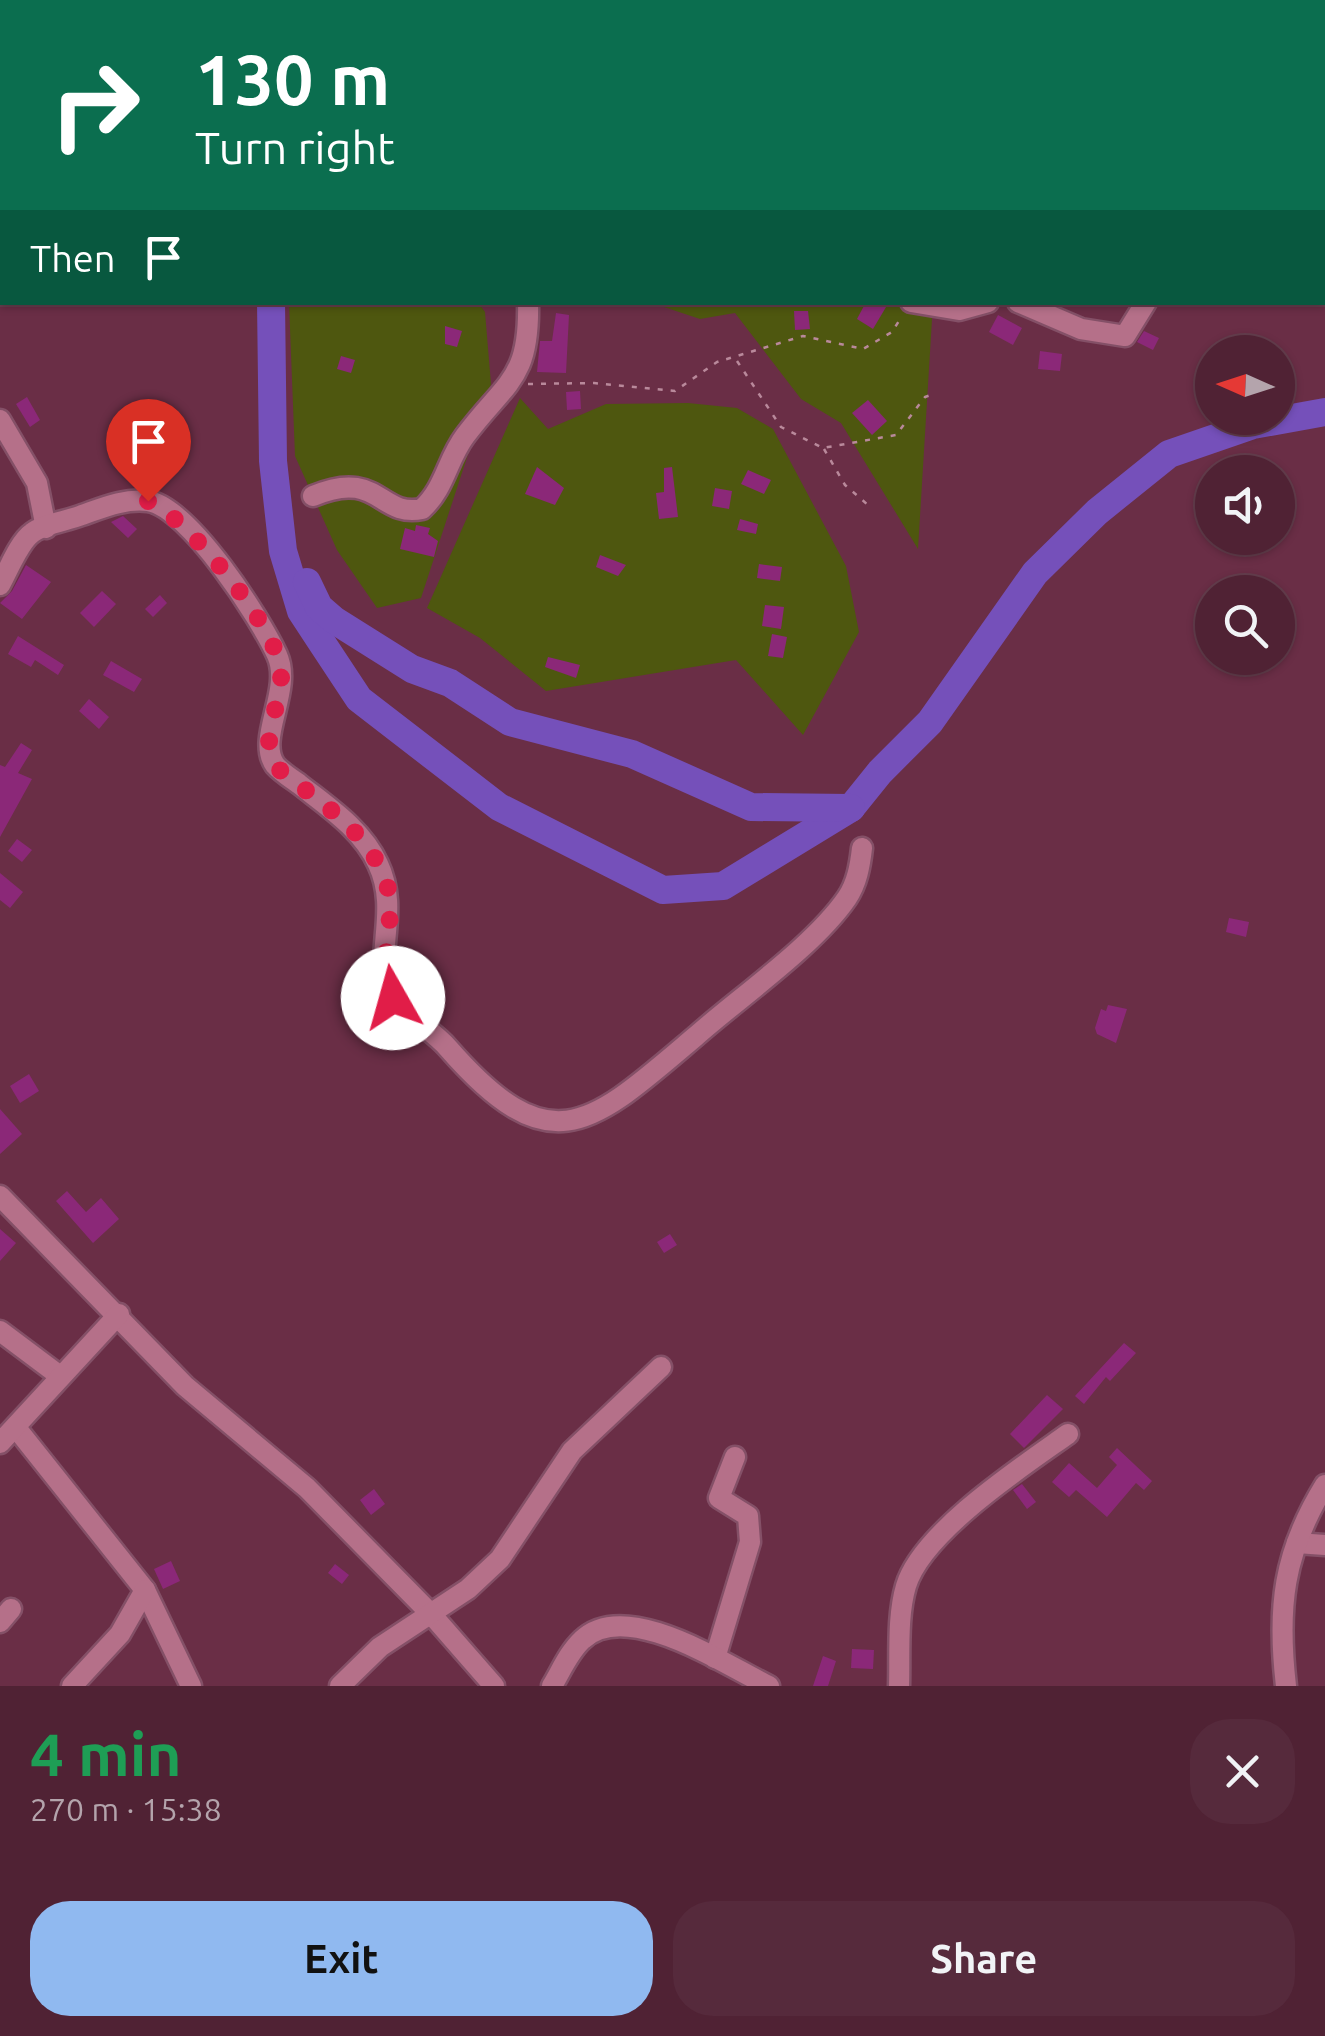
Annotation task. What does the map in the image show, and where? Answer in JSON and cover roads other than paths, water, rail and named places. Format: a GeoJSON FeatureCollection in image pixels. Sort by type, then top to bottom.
{"type":"FeatureCollection","features":[{"type":"Feature","properties":{"kind":"street"},"geometry":{"type":"LineString","coordinates":[[313,496],[341,484],[358,486],[399,508],[422,509],[434,498],[462,438],[510,384],[528,348],[528,305]]}},
{"type":"Feature","properties":{"kind":"street"},"geometry":{"type":"LineString","coordinates":[[925,305],[959,310],[977,305]]}},
{"type":"Feature","properties":{"kind":"street"},"geometry":{"type":"LineString","coordinates":[[1025,305],[1081,329],[1125,336],[1144,305]]}},
{"type":"Feature","properties":{"kind":"street"},"geometry":{"type":"LineString","coordinates":[[0,420],[38,483],[46,528]]}},
{"type":"Feature","properties":{"kind":"street"},"geometry":{"type":"LineString","coordinates":[[0,584],[31,533],[113,504],[148,501],[189,528],[235,587],[281,667],[280,697],[268,742],[274,764],[350,825],[384,876],[390,910],[386,974],[393,998],[434,1030],[481,1085],[533,1120],[552,1123],[591,1115],[653,1072],[795,950],[847,899],[858,875],[862,848]]}},
{"type":"Feature","properties":{"kind":"street"},"geometry":{"type":"LineString","coordinates":[[0,1196],[185,1386],[307,1488],[432,1615],[494,1686]]}},
{"type":"Feature","properties":{"kind":"street"},"geometry":{"type":"LineString","coordinates":[[0,1443],[119,1314]]}},
{"type":"Feature","properties":{"kind":"street"},"geometry":{"type":"LineString","coordinates":[[0,1331],[60,1376]]}},
{"type":"Feature","properties":{"kind":"street"},"geometry":{"type":"LineString","coordinates":[[340,1686],[380,1647],[432,1615],[500,1558],[572,1451],[661,1367]]}},
{"type":"Feature","properties":{"kind":"street"},"geometry":{"type":"LineString","coordinates":[[17,1428],[100,1528],[145,1590],[190,1686]]}},
{"type":"Feature","properties":{"kind":"street"},"geometry":{"type":"LineString","coordinates":[[899,1686],[905,1587],[914,1568],[999,1482],[1068,1434]]}},
{"type":"Feature","properties":{"kind":"street"},"geometry":{"type":"LineString","coordinates":[[715,1658],[750,1542],[748,1516],[719,1498],[735,1457]]}},
{"type":"Feature","properties":{"kind":"street"},"geometry":{"type":"LineString","coordinates":[[1286,1686],[1280,1604],[1297,1542],[1325,1484]]}},
{"type":"Feature","properties":{"kind":"street"},"geometry":{"type":"LineString","coordinates":[[1297,1542],[1325,1545]]}},
{"type":"Feature","properties":{"kind":"street"},"geometry":{"type":"LineString","coordinates":[[72,1686],[120,1634],[145,1590]]}},
{"type":"Feature","properties":{"kind":"street"},"geometry":{"type":"LineString","coordinates":[[552,1686],[582,1640],[611,1628],[668,1636],[769,1686]]}},
{"type":"Feature","properties":{"kind":"waterway"},"geometry":{"type":"LineString","coordinates":[[271,305],[273,461],[283,551],[301,611],[359,699],[499,807],[663,890],[723,886],[851,808],[930,722],[1035,573],[1097,512],[1169,454],[1253,425],[1325,412]]}},
{"type":"Feature","properties":{"kind":"waterway"},"geometry":{"type":"LineString","coordinates":[[307,582],[319,607],[334,620],[412,669],[450,683],[510,722],[632,754],[751,807],[851,808]]}}]}
